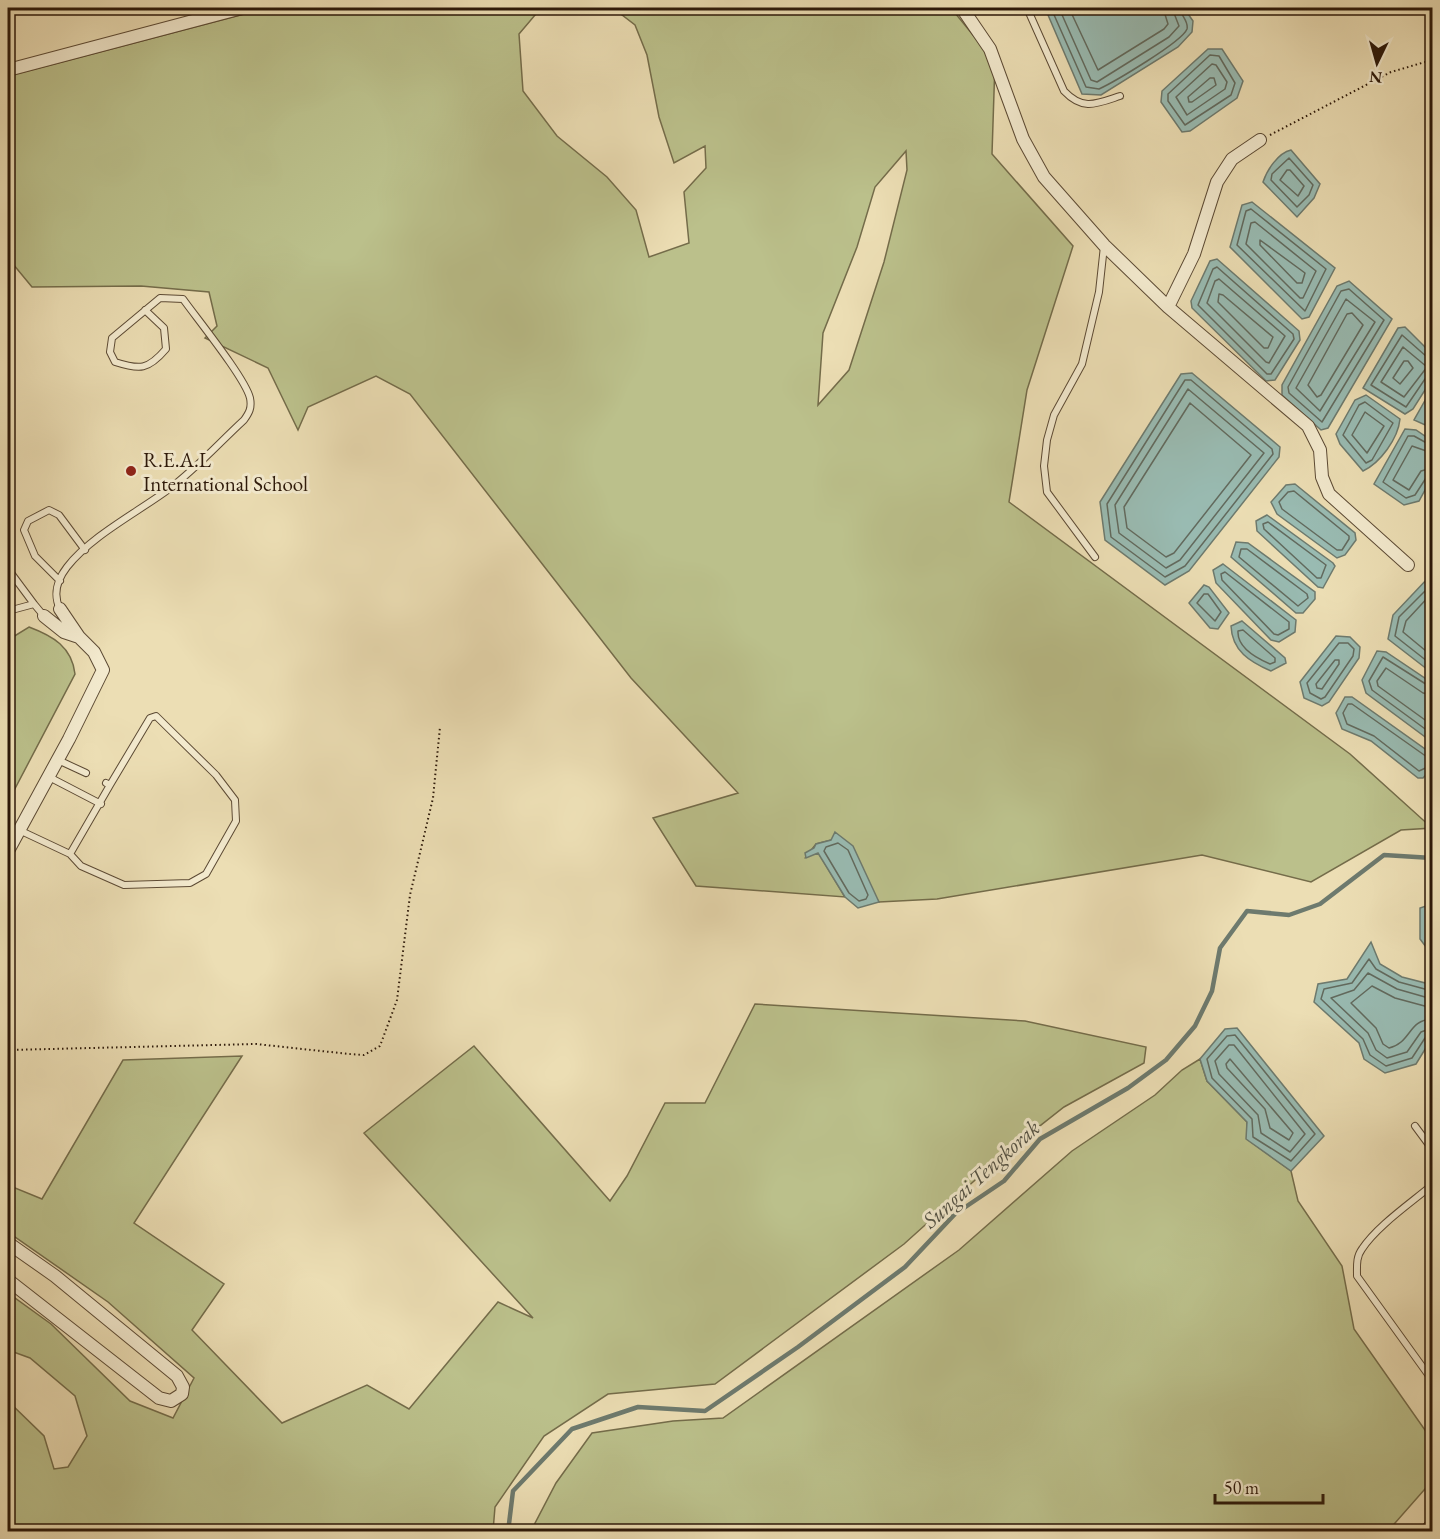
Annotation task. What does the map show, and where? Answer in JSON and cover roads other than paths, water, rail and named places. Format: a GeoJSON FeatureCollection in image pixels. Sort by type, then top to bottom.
{"type":"FeatureCollection","features":[{"type":"Feature","properties":{"kind":"street"},"geometry":{"type":"LineString","coordinates":[[8,70],[242,8]]}},
{"type":"Feature","properties":{"kind":"street"},"geometry":{"type":"LineString","coordinates":[[962,8],[990,49],[1031,158],[1104,245],[1168,307],[1308,426],[1320,450],[1322,477],[1329,494],[1408,565]]}},
{"type":"Feature","properties":{"kind":"street"},"geometry":{"type":"LineString","coordinates":[[1168,307],[1194,255],[1217,182],[1232,159],[1260,140]]}},
{"type":"Feature","properties":{"kind":"street"},"geometry":{"type":"LineString","coordinates":[[8,851],[58,760],[103,670],[94,652],[79,637],[60,609]]}},
{"type":"Feature","properties":{"kind":"street"},"geometry":{"type":"LineString","coordinates":[[44,616],[64,632],[79,637]]}},
{"type":"Feature","properties":{"kind":"street"},"geometry":{"type":"LineString","coordinates":[[8,1243],[55,1276],[177,1376],[183,1387],[179,1398],[171,1401],[159,1398],[8,1280]]}},
{"type":"Feature","properties":{"kind":"lane"},"geometry":{"type":"LineString","coordinates":[[1027,8],[1064,91],[1074,101],[1084,105],[1096,104],[1120,96]]}},
{"type":"Feature","properties":{"kind":"lane"},"geometry":{"type":"LineString","coordinates":[[1095,557],[1047,492],[1044,466],[1047,440],[1054,415],[1082,364],[1099,292],[1104,245]]}},
{"type":"Feature","properties":{"kind":"lane"},"geometry":{"type":"LineString","coordinates":[[60,609],[55,597],[66,569],[85,550],[172,487],[244,420],[251,409],[249,397],[238,376],[183,300],[160,298],[145,310],[112,338],[110,352],[115,362],[137,369],[154,362],[166,349],[164,328],[145,310]]}},
{"type":"Feature","properties":{"kind":"lane"},"geometry":{"type":"LineString","coordinates":[[60,581],[35,556],[24,530],[28,521],[49,510],[59,515],[85,550]]}},
{"type":"Feature","properties":{"kind":"lane"},"geometry":{"type":"LineString","coordinates":[[8,569],[44,616]]}},
{"type":"Feature","properties":{"kind":"lane"},"geometry":{"type":"LineString","coordinates":[[8,611],[34,604]]}},
{"type":"Feature","properties":{"kind":"lane"},"geometry":{"type":"LineString","coordinates":[[20,830],[70,854],[81,866],[124,885],[190,883],[206,874],[236,821],[235,800],[216,775],[156,716],[150,718],[108,784],[100,804],[70,854]]}},
{"type":"Feature","properties":{"kind":"lane"},"geometry":{"type":"LineString","coordinates":[[58,760],[86,773]]}},
{"type":"Feature","properties":{"kind":"lane"},"geometry":{"type":"LineString","coordinates":[[49,777],[100,804]]}},
{"type":"Feature","properties":{"kind":"lane"},"geometry":{"type":"LineString","coordinates":[[1415,1126],[1432,1149]]}},
{"type":"Feature","properties":{"kind":"lane"},"geometry":{"type":"LineString","coordinates":[[1432,1185],[1370,1239],[1360,1250],[1356,1262],[1358,1276],[1432,1380]]}},
{"type":"Feature","properties":{"kind":"lane"},"geometry":{"type":"LineString","coordinates":[[1421,1532],[1432,1520]]}},
{"type":"Feature","properties":{"kind":"water"},"geometry":{"type":"Polygon","coordinates":[[[1045,8],[1184,8],[1193,21],[1192,32],[1178,47],[1101,95],[1082,94],[1045,8]]]}},
{"type":"Feature","properties":{"kind":"water"},"geometry":{"type":"Polygon","coordinates":[[[1208,49],[1222,49],[1243,81],[1237,98],[1190,131],[1182,132],[1161,102],[1162,91],[1208,49]]]}},
{"type":"Feature","properties":{"kind":"water"},"geometry":{"type":"Polygon","coordinates":[[[1291,150],[1320,184],[1314,198],[1297,217],[1263,182],[1274,163],[1291,150]]]}},
{"type":"Feature","properties":{"kind":"water"},"geometry":{"type":"Polygon","coordinates":[[[1252,202],[1335,268],[1309,317],[1302,319],[1230,247],[1242,205],[1252,202]]]}},
{"type":"Feature","properties":{"kind":"water"},"geometry":{"type":"Polygon","coordinates":[[[1217,259],[1299,331],[1300,340],[1275,380],[1266,381],[1192,308],[1191,301],[1210,261],[1217,259]]]}},
{"type":"Feature","properties":{"kind":"water"},"geometry":{"type":"Polygon","coordinates":[[[1349,281],[1392,319],[1328,428],[1321,430],[1282,395],[1282,385],[1337,286],[1349,281]]]}},
{"type":"Feature","properties":{"kind":"water"},"geometry":{"type":"Polygon","coordinates":[[[1405,327],[1432,354],[1432,379],[1413,409],[1405,414],[1363,388],[1398,328],[1405,327]]]}},
{"type":"Feature","properties":{"kind":"water"},"geometry":{"type":"Polygon","coordinates":[[[1192,373],[1280,447],[1279,457],[1189,571],[1165,585],[1105,540],[1100,502],[1181,374],[1192,373]]]}},
{"type":"Feature","properties":{"kind":"water"},"geometry":{"type":"Polygon","coordinates":[[[1432,388],[1432,428],[1414,420],[1432,388]]]}},
{"type":"Feature","properties":{"kind":"water"},"geometry":{"type":"Polygon","coordinates":[[[1366,395],[1400,419],[1392,442],[1376,462],[1363,471],[1340,444],[1336,434],[1355,400],[1366,395]]]}},
{"type":"Feature","properties":{"kind":"water"},"geometry":{"type":"Polygon","coordinates":[[[1405,429],[1416,430],[1432,441],[1432,477],[1419,501],[1404,505],[1374,484],[1405,429]]]}},
{"type":"Feature","properties":{"kind":"water"},"geometry":{"type":"Polygon","coordinates":[[[1295,484],[1355,533],[1356,540],[1345,555],[1337,558],[1277,514],[1271,502],[1286,485],[1295,484]]]}},
{"type":"Feature","properties":{"kind":"water"},"geometry":{"type":"Polygon","coordinates":[[[1267,515],[1333,563],[1335,566],[1323,588],[1318,587],[1257,531],[1256,521],[1267,515]]]}},
{"type":"Feature","properties":{"kind":"water"},"geometry":{"type":"Polygon","coordinates":[[[1236,542],[1248,543],[1315,592],[1315,599],[1303,613],[1296,613],[1231,557],[1236,542]]]}},
{"type":"Feature","properties":{"kind":"water"},"geometry":{"type":"Polygon","coordinates":[[[1223,564],[1296,620],[1295,632],[1279,642],[1271,640],[1216,583],[1213,570],[1223,564]]]}},
{"type":"Feature","properties":{"kind":"water"},"geometry":{"type":"Polygon","coordinates":[[[1429,577],[1432,579],[1432,673],[1388,639],[1393,615],[1429,577]]]}},
{"type":"Feature","properties":{"kind":"water"},"geometry":{"type":"Polygon","coordinates":[[[1204,585],[1209,587],[1229,613],[1218,629],[1210,628],[1189,603],[1204,585]]]}},
{"type":"Feature","properties":{"kind":"water"},"geometry":{"type":"Polygon","coordinates":[[[1242,621],[1285,658],[1286,663],[1271,671],[1249,659],[1239,649],[1232,635],[1231,626],[1242,621]]]}},
{"type":"Feature","properties":{"kind":"water"},"geometry":{"type":"Polygon","coordinates":[[[1336,636],[1350,637],[1360,647],[1359,658],[1329,702],[1322,706],[1304,698],[1300,682],[1336,636]]]}},
{"type":"Feature","properties":{"kind":"water"},"geometry":{"type":"Polygon","coordinates":[[[1377,651],[1386,652],[1432,683],[1432,742],[1366,693],[1362,680],[1377,651]]]}},
{"type":"Feature","properties":{"kind":"water"},"geometry":{"type":"Polygon","coordinates":[[[1345,697],[1352,697],[1432,754],[1432,768],[1423,778],[1418,778],[1371,741],[1342,729],[1336,713],[1345,697]]]}},
{"type":"Feature","properties":{"kind":"water"},"geometry":{"type":"Polygon","coordinates":[[[835,832],[853,846],[879,902],[858,908],[845,897],[818,853],[806,858],[805,853],[814,848],[816,844],[831,840],[835,832]]]}},
{"type":"Feature","properties":{"kind":"water"},"geometry":{"type":"Polygon","coordinates":[[[1432,904],[1432,955],[1420,939],[1420,908],[1432,904]]]}},
{"type":"Feature","properties":{"kind":"water"},"geometry":{"type":"Polygon","coordinates":[[[1371,942],[1380,964],[1402,977],[1429,984],[1432,992],[1432,1038],[1416,1064],[1385,1073],[1364,1059],[1359,1043],[1314,1002],[1318,984],[1347,979],[1371,942]]]}},
{"type":"Feature","properties":{"kind":"water"},"geometry":{"type":"Polygon","coordinates":[[[1237,1028],[1324,1136],[1291,1171],[1246,1139],[1247,1122],[1207,1081],[1200,1059],[1225,1029],[1237,1028]]]}},
{"type":"Feature","properties":{"kind":"waterway","name":"Sungai Tengkorak"},"geometry":{"type":"LineString","coordinates":[[508,1532],[513,1491],[572,1429],[638,1407],[705,1411],[798,1347],[905,1267],[955,1214],[1004,1181],[1040,1139],[1128,1088],[1166,1060],[1195,1026],[1212,991],[1220,948],[1247,911],[1289,915],[1320,904],[1384,855],[1432,858]]}},
{"type":"Feature","properties":{"kind":"place","name":"R.E.A.L International School"},"geometry":{"type":"Point","coordinates":[131,471]}}]}
